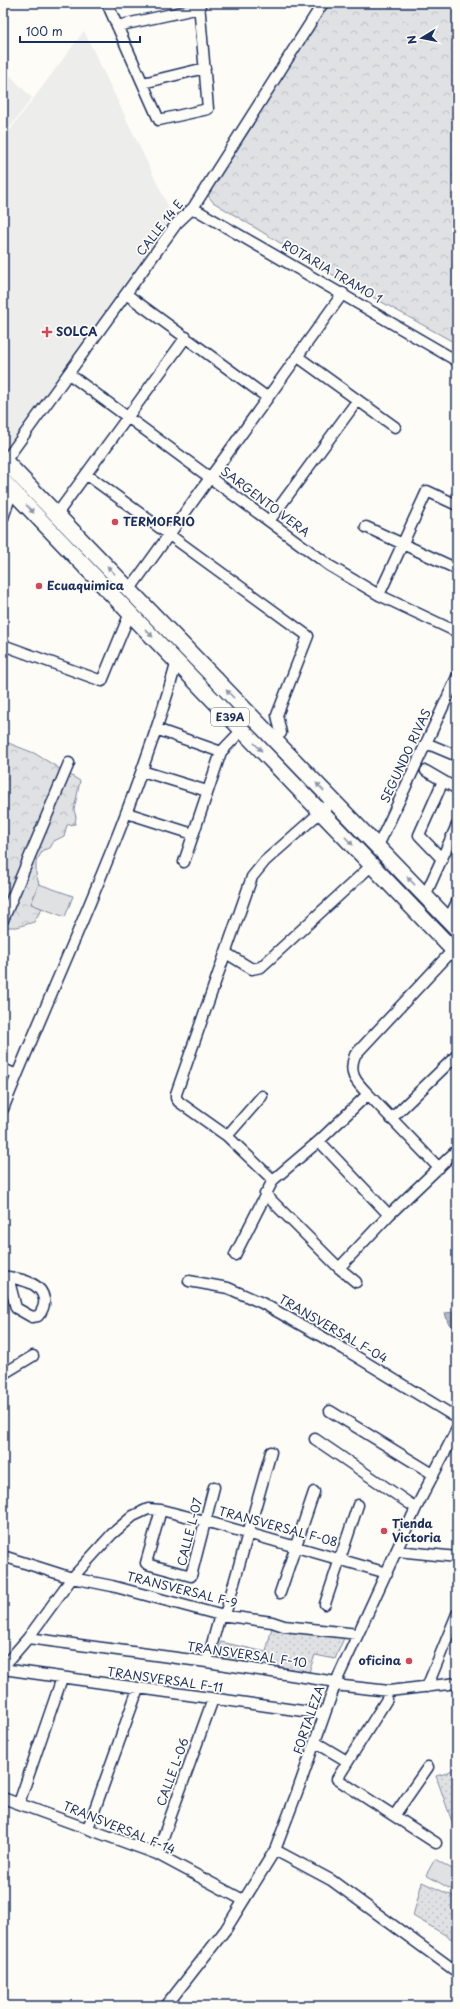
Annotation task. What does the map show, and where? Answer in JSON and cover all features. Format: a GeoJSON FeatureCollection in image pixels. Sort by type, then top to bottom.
{"type":"FeatureCollection","features":[{"type":"Feature","properties":{"kind":"main road","name":"E39A"},"geometry":{"type":"LineString","coordinates":[[4,462],[57,514],[453,925]]}},
{"type":"Feature","properties":{"kind":"main road","name":"E39A"},"geometry":{"type":"LineString","coordinates":[[8,486],[455,952]]}},
{"type":"Feature","properties":{"kind":"street"},"geometry":{"type":"LineString","coordinates":[[107,3],[117,26],[160,120],[208,109],[199,5],[117,26]]}},
{"type":"Feature","properties":{"kind":"street","name":"CALLE 14 E"},"geometry":{"type":"LineString","coordinates":[[4,462],[177,223],[192,208],[323,3]]}},
{"type":"Feature","properties":{"kind":"street"},"geometry":{"type":"LineString","coordinates":[[143,83],[205,68]]}},
{"type":"Feature","properties":{"kind":"street","name":"ROTARIA TRAMO 1"},"geometry":{"type":"LineString","coordinates":[[192,208],[343,293],[457,361]]}},
{"type":"Feature","properties":{"kind":"street"},"geometry":{"type":"LineString","coordinates":[[130,590],[343,293]]}},
{"type":"Feature","properties":{"kind":"street"},"geometry":{"type":"LineString","coordinates":[[126,294],[268,398]]}},
{"type":"Feature","properties":{"kind":"street"},"geometry":{"type":"LineString","coordinates":[[57,514],[186,337]]}},
{"type":"Feature","properties":{"kind":"street"},"geometry":{"type":"LineString","coordinates":[[298,357],[357,401],[396,427]]}},
{"type":"Feature","properties":{"kind":"street","name":"SARGENTO VERA"},"geometry":{"type":"LineString","coordinates":[[69,374],[330,566],[379,595],[457,632]]}},
{"type":"Feature","properties":{"kind":"street"},"geometry":{"type":"LineString","coordinates":[[269,521],[357,401]]}},
{"type":"Feature","properties":{"kind":"street"},"geometry":{"type":"LineString","coordinates":[[86,474],[168,536],[308,636],[277,715],[281,733]]}},
{"type":"Feature","properties":{"kind":"street"},"geometry":{"type":"LineString","coordinates":[[3,518],[8,486]]}},
{"type":"Feature","properties":{"kind":"street"},"geometry":{"type":"LineString","coordinates":[[379,595],[427,491],[457,505]]}},
{"type":"Feature","properties":{"kind":"street"},"geometry":{"type":"LineString","coordinates":[[366,527],[457,569]]}},
{"type":"Feature","properties":{"kind":"street"},"geometry":{"type":"LineString","coordinates":[[3,645],[102,682],[130,613]]}},
{"type":"Feature","properties":{"kind":"street"},"geometry":{"type":"LineString","coordinates":[[3,1109],[127,813],[156,729],[177,661]]}},
{"type":"Feature","properties":{"kind":"street","name":"SEGUNDO RIVAS"},"geometry":{"type":"LineString","coordinates":[[378,846],[457,678]]}},
{"type":"Feature","properties":{"kind":"street"},"geometry":{"type":"LineString","coordinates":[[156,729],[221,752]]}},
{"type":"Feature","properties":{"kind":"street"},"geometry":{"type":"LineString","coordinates":[[184,862],[221,752],[242,730]]}},
{"type":"Feature","properties":{"kind":"street"},"geometry":{"type":"LineString","coordinates":[[426,743],[457,756]]}},
{"type":"Feature","properties":{"kind":"street"},"geometry":{"type":"LineString","coordinates":[[3,920],[69,763]]}},
{"type":"Feature","properties":{"kind":"street"},"geometry":{"type":"LineString","coordinates":[[142,771],[207,791]]}},
{"type":"Feature","properties":{"kind":"street"},"geometry":{"type":"LineString","coordinates":[[426,771],[457,789]]}},
{"type":"Feature","properties":{"kind":"street"},"geometry":{"type":"LineString","coordinates":[[442,858],[419,834],[443,781]]}},
{"type":"Feature","properties":{"kind":"street"},"geometry":{"type":"LineString","coordinates":[[273,1180],[227,1136],[179,1102],[176,1098],[252,877],[265,861],[333,801]]}},
{"type":"Feature","properties":{"kind":"street"},"geometry":{"type":"LineString","coordinates":[[127,813],[193,834]]}},
{"type":"Feature","properties":{"kind":"street"},"geometry":{"type":"LineString","coordinates":[[425,896],[457,825]]}},
{"type":"Feature","properties":{"kind":"street"},"geometry":{"type":"LineString","coordinates":[[226,953],[252,969],[261,967],[372,865]]}},
{"type":"Feature","properties":{"kind":"street"},"geometry":{"type":"LineString","coordinates":[[453,925],[457,902]]}},
{"type":"Feature","properties":{"kind":"street"},"geometry":{"type":"LineString","coordinates":[[438,1168],[354,1081],[351,1071],[355,1055],[455,952]]}},
{"type":"Feature","properties":{"kind":"street"},"geometry":{"type":"LineString","coordinates":[[391,1118],[457,1055]]}},
{"type":"Feature","properties":{"kind":"street"},"geometry":{"type":"LineString","coordinates":[[3,1069],[17,1075]]}},
{"type":"Feature","properties":{"kind":"street"},"geometry":{"type":"LineString","coordinates":[[235,1255],[273,1180],[319,1140],[368,1094]]}},
{"type":"Feature","properties":{"kind":"street"},"geometry":{"type":"LineString","coordinates":[[227,1136],[262,1096]]}},
{"type":"Feature","properties":{"kind":"street"},"geometry":{"type":"LineString","coordinates":[[319,1140],[389,1215]]}},
{"type":"Feature","properties":{"kind":"street"},"geometry":{"type":"LineString","coordinates":[[339,1268],[389,1215],[457,1150]]}},
{"type":"Feature","properties":{"kind":"street"},"geometry":{"type":"LineString","coordinates":[[265,1194],[339,1268],[356,1282]]}},
{"type":"Feature","properties":{"kind":"street","name":"TRANSVERSAL F-04"},"geometry":{"type":"LineString","coordinates":[[189,1281],[228,1288],[262,1303],[344,1349],[457,1418]]}},
{"type":"Feature","properties":{"kind":"street"},"geometry":{"type":"LineString","coordinates":[[3,1374],[32,1356]]}},
{"type":"Feature","properties":{"kind":"street"},"geometry":{"type":"LineString","coordinates":[[330,1411],[433,1474]]}},
{"type":"Feature","properties":{"kind":"street","name":"FORTALEZA"},"geometry":{"type":"LineString","coordinates":[[166,2006],[226,1929],[275,1850],[336,1683],[416,1508],[457,1429]]}},
{"type":"Feature","properties":{"kind":"street"},"geometry":{"type":"LineString","coordinates":[[315,1439],[416,1508]]}},
{"type":"Feature","properties":{"kind":"street"},"geometry":{"type":"LineString","coordinates":[[207,1662],[249,1533],[271,1452]]}},
{"type":"Feature","properties":{"kind":"street","name":"CALLE L-07"},"geometry":{"type":"LineString","coordinates":[[161,1510],[146,1563],[187,1576],[193,1574],[214,1487]]}},
{"type":"Feature","properties":{"kind":"street"},"geometry":{"type":"LineString","coordinates":[[280,1593],[314,1492]]}},
{"type":"Feature","properties":{"kind":"street"},"geometry":{"type":"LineString","coordinates":[[325,1604],[339,1558],[358,1505]]}},
{"type":"Feature","properties":{"kind":"street","name":"TRANSVERSAL F-08"},"geometry":{"type":"LineString","coordinates":[[3,1668],[28,1638],[72,1578],[112,1534],[133,1516],[148,1509],[161,1510],[205,1521],[339,1558],[387,1573]]}},
{"type":"Feature","properties":{"kind":"street"},"geometry":{"type":"LineString","coordinates":[[397,1551],[457,1557]]}},
{"type":"Feature","properties":{"kind":"street","name":"TRANSVERSAL F-9"},"geometry":{"type":"LineString","coordinates":[[3,1556],[72,1578],[112,1586],[223,1615],[272,1622],[284,1626],[358,1634]]}},
{"type":"Feature","properties":{"kind":"street"},"geometry":{"type":"LineString","coordinates":[[427,1687],[457,1614]]}},
{"type":"Feature","properties":{"kind":"street","name":"TRANSVERSAL F-10"},"geometry":{"type":"LineString","coordinates":[[28,1638],[207,1662],[389,1691],[457,1683]]}},
{"type":"Feature","properties":{"kind":"street","name":"TRANSVERSAL F-11"},"geometry":{"type":"LineString","coordinates":[[3,1668],[138,1689],[324,1714]]}},
{"type":"Feature","properties":{"kind":"street"},"geometry":{"type":"LineString","coordinates":[[19,1803],[62,1678]]}},
{"type":"Feature","properties":{"kind":"street"},"geometry":{"type":"LineString","coordinates":[[88,1828],[138,1689]]}},
{"type":"Feature","properties":{"kind":"street","name":"CALLE L-06"},"geometry":{"type":"LineString","coordinates":[[157,1854],[213,1699]]}},
{"type":"Feature","properties":{"kind":"street"},"geometry":{"type":"LineString","coordinates":[[387,1699],[337,1779],[436,1843]]}},
{"type":"Feature","properties":{"kind":"street"},"geometry":{"type":"LineString","coordinates":[[315,1742],[347,1761]]}},
{"type":"Feature","properties":{"kind":"street"},"geometry":{"type":"LineString","coordinates":[[394,1816],[428,1766]]}},
{"type":"Feature","properties":{"kind":"street","name":"TRANSVERSAL F-14"},"geometry":{"type":"LineString","coordinates":[[3,1798],[157,1854],[243,1900]]}},
{"type":"Feature","properties":{"kind":"street"},"geometry":{"type":"LineString","coordinates":[[275,1850],[331,1880],[457,1972]]}},
{"type":"Feature","properties":{"kind":"shaded area","name":"SOLCA"},"geometry":{"type":"Polygon","coordinates":[[[84,31],[174,218],[7,450],[3,447],[3,139],[84,31]]]}},
{"type":"Feature","properties":{"kind":"shaded area"},"geometry":{"type":"Polygon","coordinates":[[[3,68],[32,98],[3,137],[3,68]]]}},
{"type":"Feature","properties":{"kind":"green space"},"geometry":{"type":"Polygon","coordinates":[[[322,3],[457,3],[457,344],[326,271],[213,202],[209,197],[208,192],[322,3]]]}},
{"type":"Feature","properties":{"kind":"green space"},"geometry":{"type":"Polygon","coordinates":[[[3,741],[34,753],[80,781],[74,810],[76,817],[75,824],[67,825],[64,836],[54,841],[50,848],[43,850],[36,862],[36,874],[39,884],[31,904],[42,908],[34,922],[17,927],[7,927],[3,910],[5,893],[3,886],[3,741]]]}},
{"type":"Feature","properties":{"kind":"green space"},"geometry":{"type":"Polygon","coordinates":[[[39,884],[73,896],[65,917],[31,904],[39,884]]]}},
{"type":"Feature","properties":{"kind":"green space"},"geometry":{"type":"Polygon","coordinates":[[[272,1627],[344,1638],[335,1659],[315,1655],[309,1672],[216,1655],[221,1642],[266,1652],[272,1627]]]}},
{"type":"Feature","properties":{"kind":"green space"},"geometry":{"type":"Polygon","coordinates":[[[457,1766],[457,1836],[436,1776],[447,1773],[457,1766]]]}},
{"type":"Feature","properties":{"kind":"green space"},"geometry":{"type":"Polygon","coordinates":[[[435,1859],[457,1872],[457,1885],[454,1891],[426,1875],[435,1859]]]}},
{"type":"Feature","properties":{"kind":"green space"},"geometry":{"type":"Polygon","coordinates":[[[422,1882],[457,1898],[457,1942],[413,1916],[422,1882]]]}},
{"type":"Feature","properties":{"kind":"water"},"geometry":{"type":"Polygon","coordinates":[[[453,1312],[454,1318],[457,1319],[457,1330],[448,1323],[445,1313],[453,1312]]]}},
{"type":"Feature","properties":{"kind":"place","name":"SOLCA"},"geometry":{"type":"Point","coordinates":[47,332]}},
{"type":"Feature","properties":{"kind":"place","name":"TERMOFRIO"},"geometry":{"type":"Point","coordinates":[115,522]}},
{"type":"Feature","properties":{"kind":"place","name":"Ecuaquimica"},"geometry":{"type":"Point","coordinates":[39,586]}},
{"type":"Feature","properties":{"kind":"place","name":"Tienda Victoria"},"geometry":{"type":"Point","coordinates":[384,1531]}},
{"type":"Feature","properties":{"kind":"place","name":"oficina"},"geometry":{"type":"Point","coordinates":[409,1661]}}]}
